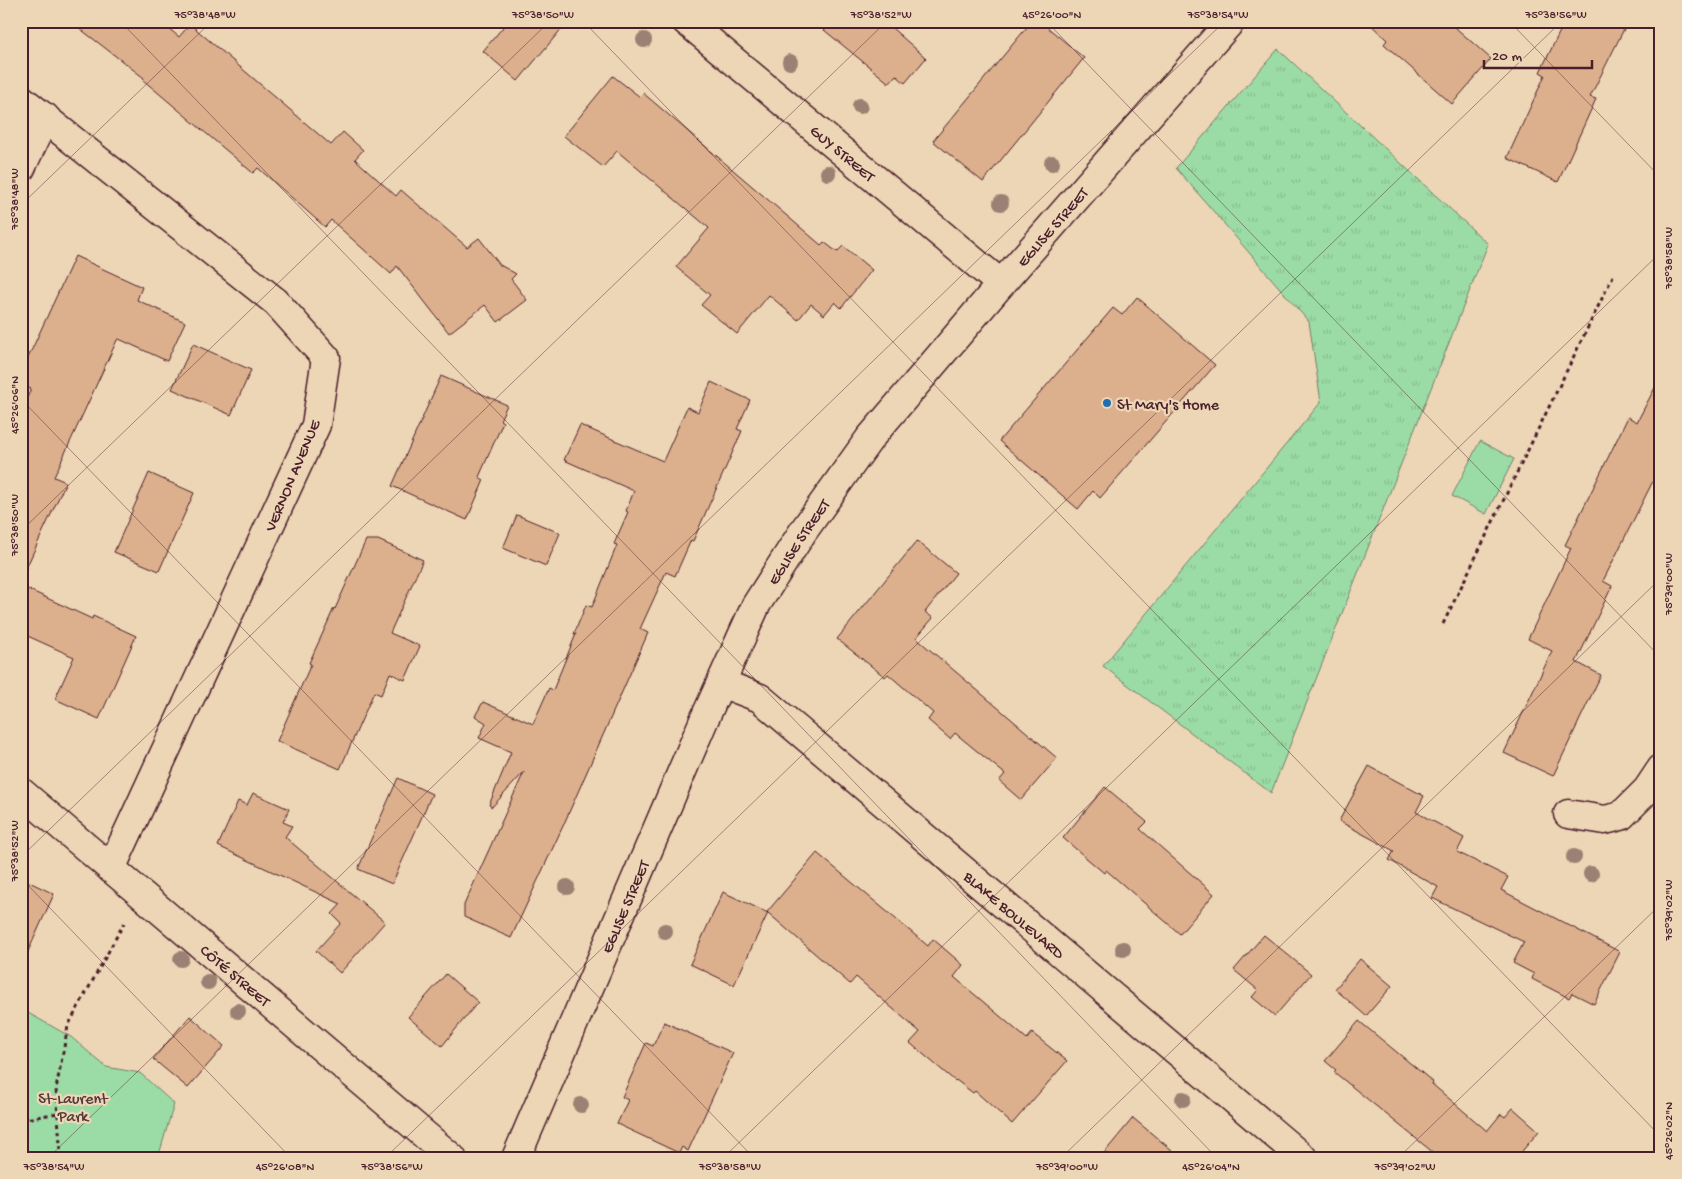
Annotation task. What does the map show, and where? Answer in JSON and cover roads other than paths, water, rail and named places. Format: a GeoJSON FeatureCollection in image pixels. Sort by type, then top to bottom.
{"type":"FeatureCollection","features":[{"type":"Feature","properties":{"kind":"street","name":"GUY STREET"},"geometry":{"type":"LineString","coordinates":[[686,21],[1001,284]]}},
{"type":"Feature","properties":{"kind":"street","name":"EGLISE STREET"},"geometry":{"type":"LineString","coordinates":[[516,1158],[756,605],[804,530],[870,438],[1001,284],[1231,21]]}},
{"type":"Feature","properties":{"kind":"street","name":"VERNON AVENUE"},"geometry":{"type":"LineString","coordinates":[[21,99],[276,302],[326,358],[316,425],[111,869]]}},
{"type":"Feature","properties":{"kind":"street"},"geometry":{"type":"LineString","coordinates":[[21,168],[44,117]]}},
{"type":"Feature","properties":{"kind":"street","name":"BLAKE BOULEVARD"},"geometry":{"type":"LineString","coordinates":[[721,683],[760,698],[1303,1158]]}},
{"type":"Feature","properties":{"kind":"street"},"geometry":{"type":"LineString","coordinates":[[1568,814],[1604,820],[1622,816],[1647,790],[1661,769]]}},
{"type":"Feature","properties":{"kind":"street","name":"CÔTÉ STREET"},"geometry":{"type":"LineString","coordinates":[[21,792],[452,1158]]}},
{"type":"Feature","properties":{"kind":"place","name":"St Mary's Home"},"geometry":{"type":"Point","coordinates":[1107,403]}},
{"type":"Feature","properties":{"kind":"park label","name":"St-Laurent Park"},"geometry":{"type":"Point","coordinates":[73,1106]}}]}
